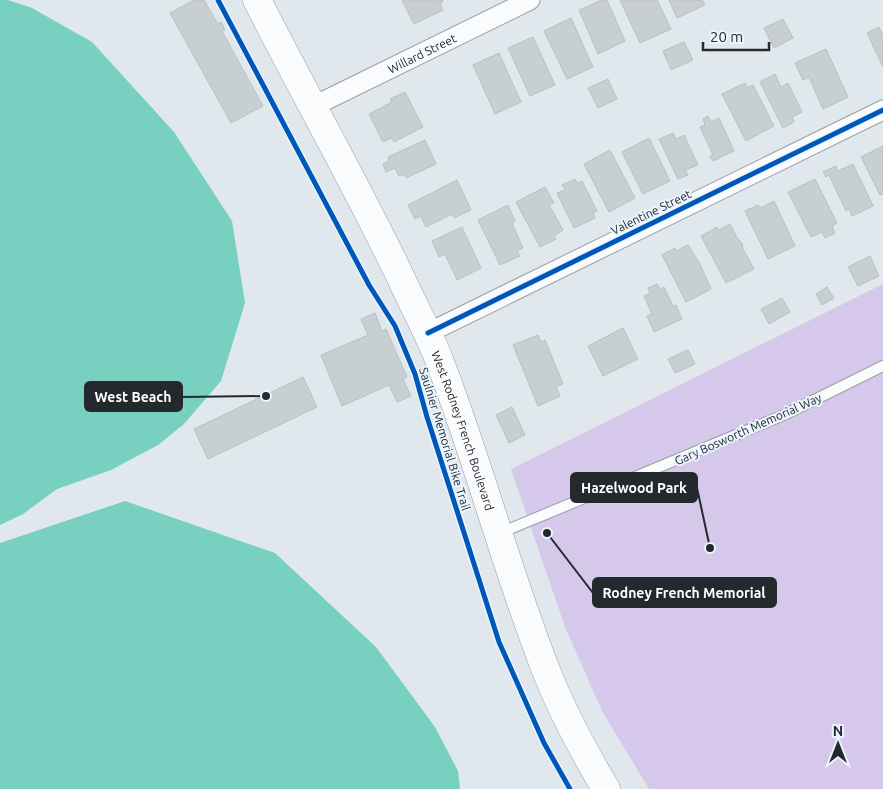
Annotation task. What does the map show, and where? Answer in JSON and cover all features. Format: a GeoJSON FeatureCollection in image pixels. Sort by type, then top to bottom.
{"type":"FeatureCollection","features":[{"type":"Feature","properties":{"kind":"main road","name":"West Rodney French Boulevard"},"geometry":{"type":"LineString","coordinates":[[257,0],[314,106],[428,333],[461,419],[526,615],[548,674],[582,747],[606,789]]}},
{"type":"Feature","properties":{"kind":"street","name":"Willard Street"},"geometry":{"type":"LineString","coordinates":[[314,106],[530,0]]}},
{"type":"Feature","properties":{"kind":"street","name":"Valentine Street"},"geometry":{"type":"LineString","coordinates":[[428,333],[883,110]]}},
{"type":"Feature","properties":{"kind":"lane","name":"Gary Bosworth Memorial Way"},"geometry":{"type":"LineString","coordinates":[[500,533],[784,415],[883,366]]}},
{"type":"Feature","properties":{"kind":"shaded area"},"geometry":{"type":"Polygon","coordinates":[[[0,0],[8,0],[32,8],[92,42],[174,132],[232,221],[245,303],[221,381],[184,424],[158,445],[111,470],[57,489],[23,514],[0,525],[0,0]]]}},
{"type":"Feature","properties":{"kind":"shaded area"},"geometry":{"type":"Polygon","coordinates":[[[883,284],[883,789],[649,789],[602,711],[565,627],[511,469],[883,284]]]}},
{"type":"Feature","properties":{"kind":"shaded area"},"geometry":{"type":"Polygon","coordinates":[[[125,501],[275,553],[376,647],[435,727],[458,771],[460,789],[0,789],[0,543],[125,501]]]}},
{"type":"Feature","properties":{"kind":"building"},"geometry":{"type":"Polygon","coordinates":[[[194,0],[204,0],[218,24],[221,22],[225,30],[222,31],[263,106],[231,123],[170,13],[194,0]]]}},
{"type":"Feature","properties":{"kind":"building"},"geometry":{"type":"Polygon","coordinates":[[[402,0],[442,0],[443,2],[440,3],[443,10],[414,24],[402,0]]]}},
{"type":"Feature","properties":{"kind":"building"},"geometry":{"type":"Polygon","coordinates":[[[602,0],[607,0],[625,41],[598,54],[579,10],[602,0]]]}},
{"type":"Feature","properties":{"kind":"building"},"geometry":{"type":"Polygon","coordinates":[[[620,0],[657,0],[671,29],[640,43],[620,0]]]}},
{"type":"Feature","properties":{"kind":"building"},"geometry":{"type":"Polygon","coordinates":[[[669,0],[702,0],[705,5],[677,18],[669,0]]]}},
{"type":"Feature","properties":{"kind":"building"},"geometry":{"type":"Polygon","coordinates":[[[571,18],[593,67],[567,79],[544,31],[571,18]]]}},
{"type":"Feature","properties":{"kind":"building"},"geometry":{"type":"Polygon","coordinates":[[[783,19],[793,38],[774,48],[764,28],[783,19]]]}},
{"type":"Feature","properties":{"kind":"building"},"geometry":{"type":"Polygon","coordinates":[[[879,27],[883,36],[883,67],[867,33],[879,27]]]}},
{"type":"Feature","properties":{"kind":"building"},"geometry":{"type":"Polygon","coordinates":[[[533,37],[555,85],[530,96],[508,48],[533,37]]]}},
{"type":"Feature","properties":{"kind":"building"},"geometry":{"type":"Polygon","coordinates":[[[684,42],[693,60],[671,70],[663,51],[684,42]]]}},
{"type":"Feature","properties":{"kind":"building"},"geometry":{"type":"Polygon","coordinates":[[[826,49],[848,97],[823,109],[809,77],[803,80],[795,63],[826,49]]]}},
{"type":"Feature","properties":{"kind":"building"},"geometry":{"type":"Polygon","coordinates":[[[499,53],[521,102],[495,114],[473,65],[499,53]]]}},
{"type":"Feature","properties":{"kind":"building"},"geometry":{"type":"Polygon","coordinates":[[[775,74],[781,87],[788,83],[802,112],[792,117],[794,122],[783,128],[760,82],[775,74]]]}},
{"type":"Feature","properties":{"kind":"building"},"geometry":{"type":"Polygon","coordinates":[[[608,79],[617,99],[598,108],[588,88],[608,79]]]}},
{"type":"Feature","properties":{"kind":"building"},"geometry":{"type":"Polygon","coordinates":[[[745,83],[747,88],[753,85],[774,126],[746,141],[722,94],[745,83]]]}},
{"type":"Feature","properties":{"kind":"building"},"geometry":{"type":"Polygon","coordinates":[[[405,92],[423,127],[394,142],[392,138],[383,142],[369,114],[392,102],[390,99],[405,92]]]}},
{"type":"Feature","properties":{"kind":"building"},"geometry":{"type":"Polygon","coordinates":[[[708,116],[711,122],[719,118],[734,151],[713,161],[710,156],[713,155],[700,127],[705,125],[703,119],[708,116]]]}},
{"type":"Feature","properties":{"kind":"building"},"geometry":{"type":"Polygon","coordinates":[[[673,133],[676,139],[684,135],[698,165],[685,170],[688,175],[678,179],[659,139],[673,133]]]}},
{"type":"Feature","properties":{"kind":"building"},"geometry":{"type":"Polygon","coordinates":[[[649,138],[670,181],[643,194],[622,152],[649,138]]]}},
{"type":"Feature","properties":{"kind":"building"},"geometry":{"type":"Polygon","coordinates":[[[425,140],[436,164],[406,178],[404,174],[399,176],[395,168],[386,172],[383,164],[389,161],[388,157],[425,140]]]}},
{"type":"Feature","properties":{"kind":"building"},"geometry":{"type":"Polygon","coordinates":[[[883,146],[883,194],[880,195],[861,157],[883,146]]]}},
{"type":"Feature","properties":{"kind":"building"},"geometry":{"type":"Polygon","coordinates":[[[610,150],[635,198],[609,212],[584,164],[610,150]]]}},
{"type":"Feature","properties":{"kind":"building"},"geometry":{"type":"Polygon","coordinates":[[[853,164],[873,206],[852,216],[849,209],[846,211],[829,175],[826,177],[823,172],[836,166],[838,171],[853,164]]]}},
{"type":"Feature","properties":{"kind":"building"},"geometry":{"type":"Polygon","coordinates":[[[575,179],[577,183],[582,181],[597,211],[593,213],[595,218],[574,228],[557,193],[565,190],[562,185],[575,179]]]}},
{"type":"Feature","properties":{"kind":"building"},"geometry":{"type":"Polygon","coordinates":[[[815,179],[837,223],[832,226],[835,233],[825,238],[822,232],[811,237],[788,192],[815,179]]]}},
{"type":"Feature","properties":{"kind":"building"},"geometry":{"type":"Polygon","coordinates":[[[457,180],[471,210],[454,218],[452,214],[426,227],[421,216],[415,219],[408,205],[457,180]]]}},
{"type":"Feature","properties":{"kind":"building"},"geometry":{"type":"Polygon","coordinates":[[[545,187],[554,203],[549,205],[563,230],[554,236],[556,239],[540,247],[516,202],[545,187]]]}},
{"type":"Feature","properties":{"kind":"building"},"geometry":{"type":"Polygon","coordinates":[[[774,201],[795,246],[768,259],[745,211],[758,205],[760,208],[774,201]]]}},
{"type":"Feature","properties":{"kind":"building"},"geometry":{"type":"Polygon","coordinates":[[[508,205],[515,221],[512,223],[523,248],[517,251],[520,256],[500,265],[478,220],[508,205]]]}},
{"type":"Feature","properties":{"kind":"building"},"geometry":{"type":"Polygon","coordinates":[[[730,224],[737,238],[742,243],[743,249],[754,269],[726,283],[701,236],[717,227],[719,230],[730,224]]]}},
{"type":"Feature","properties":{"kind":"building"},"geometry":{"type":"Polygon","coordinates":[[[462,227],[481,268],[457,280],[445,254],[439,257],[432,241],[462,227]]]}},
{"type":"Feature","properties":{"kind":"building"},"geometry":{"type":"Polygon","coordinates":[[[688,245],[700,264],[711,289],[686,302],[662,255],[675,248],[676,251],[688,245]]]}},
{"type":"Feature","properties":{"kind":"building"},"geometry":{"type":"Polygon","coordinates":[[[870,256],[879,276],[858,286],[848,267],[870,256]]]}},
{"type":"Feature","properties":{"kind":"building"},"geometry":{"type":"Polygon","coordinates":[[[657,284],[660,289],[664,287],[673,306],[676,305],[682,319],[654,332],[647,316],[652,314],[644,296],[650,293],[648,288],[657,284]]]}},
{"type":"Feature","properties":{"kind":"building"},"geometry":{"type":"Polygon","coordinates":[[[827,287],[834,298],[822,305],[816,294],[827,287]]]}},
{"type":"Feature","properties":{"kind":"building"},"geometry":{"type":"Polygon","coordinates":[[[782,298],[790,312],[769,324],[761,309],[782,298]]]}},
{"type":"Feature","properties":{"kind":"building"},"geometry":{"type":"Polygon","coordinates":[[[375,313],[382,331],[386,329],[407,377],[403,379],[411,396],[397,402],[389,385],[342,406],[321,355],[368,335],[361,319],[375,313]]]}},
{"type":"Feature","properties":{"kind":"building"},"geometry":{"type":"Polygon","coordinates":[[[623,328],[638,359],[603,376],[588,346],[623,328]]]}},
{"type":"Feature","properties":{"kind":"building"},"geometry":{"type":"Polygon","coordinates":[[[538,335],[541,342],[545,340],[563,384],[556,387],[560,396],[538,406],[513,345],[538,335]]]}},
{"type":"Feature","properties":{"kind":"building"},"geometry":{"type":"Polygon","coordinates":[[[688,350],[695,364],[675,373],[668,359],[688,350]]]}},
{"type":"Feature","properties":{"kind":"building"},"geometry":{"type":"Polygon","coordinates":[[[303,377],[317,407],[208,459],[194,429],[303,377]]]}},
{"type":"Feature","properties":{"kind":"building"},"geometry":{"type":"Polygon","coordinates":[[[512,407],[525,435],[509,443],[496,415],[512,407]]]}},
{"type":"Feature","properties":{"kind":"cycle path","name":"Saulnier Memorial Bike Trail"},"geometry":{"type":"LineString","coordinates":[[218,0],[369,285],[395,326],[415,374],[499,642],[544,743],[570,789]]}},
{"type":"Feature","properties":{"kind":"cycle path"},"geometry":{"type":"LineString","coordinates":[[428,333],[883,110]]}},
{"type":"Feature","properties":{"kind":"place","name":"West Beach"},"geometry":{"type":"Point","coordinates":[266,396]}},
{"type":"Feature","properties":{"kind":"place","name":"Rodney French Memorial"},"geometry":{"type":"Point","coordinates":[547,533]}},
{"type":"Feature","properties":{"kind":"place","name":"Hazelwood Park"},"geometry":{"type":"Point","coordinates":[710,548]}}]}
